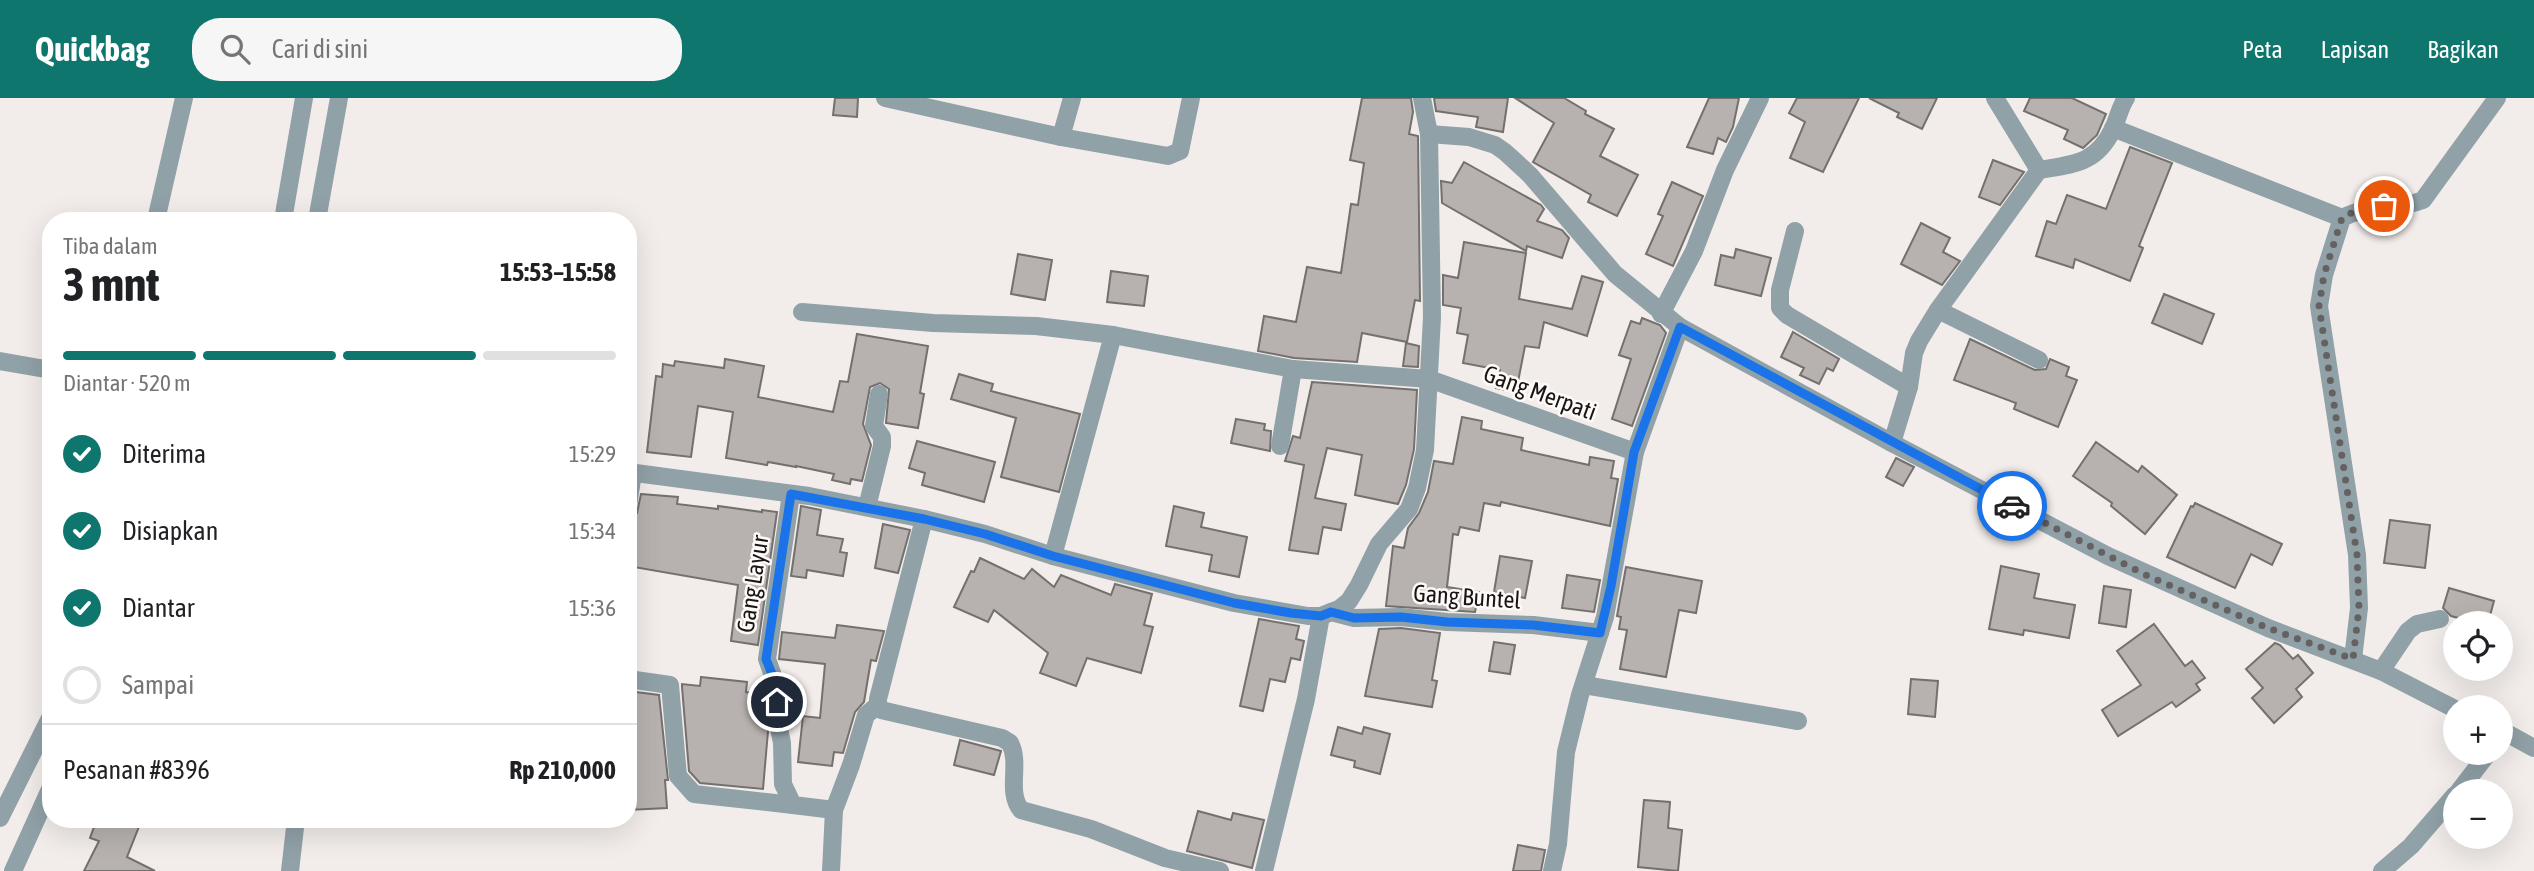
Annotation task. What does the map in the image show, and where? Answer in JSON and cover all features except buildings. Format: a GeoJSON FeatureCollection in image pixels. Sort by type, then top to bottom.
{"type":"FeatureCollection","features":[{"type":"Feature","properties":{"kind":"street"},"geometry":{"type":"LineString","coordinates":[[158,212],[184,98]]}},
{"type":"Feature","properties":{"kind":"street"},"geometry":{"type":"LineString","coordinates":[[283,212],[304,98]]}},
{"type":"Feature","properties":{"kind":"street"},"geometry":{"type":"LineString","coordinates":[[318,212],[339,98]]}},
{"type":"Feature","properties":{"kind":"street"},"geometry":{"type":"LineString","coordinates":[[885,98],[967,106],[1061,137],[1168,156],[1180,151],[1191,98]]}},
{"type":"Feature","properties":{"kind":"street"},"geometry":{"type":"LineString","coordinates":[[1061,137],[1072,98]]}},
{"type":"Feature","properties":{"kind":"street"},"geometry":{"type":"LineString","coordinates":[[1264,871],[1326,614],[1349,601],[1380,544],[1409,509],[1417,488],[1425,450],[1432,317],[1429,134],[1422,98]]}},
{"type":"Feature","properties":{"kind":"street"},"geometry":{"type":"LineString","coordinates":[[1661,314],[1694,251],[1725,170],[1760,98]]}},
{"type":"Feature","properties":{"kind":"street"},"geometry":{"type":"LineString","coordinates":[[1994,98],[2039,170]]}},
{"type":"Feature","properties":{"kind":"street"},"geometry":{"type":"LineString","coordinates":[[1892,443],[1909,387],[1914,353],[1938,310],[2039,170],[2072,164],[2095,156],[2113,128],[2126,98]]}},
{"type":"Feature","properties":{"kind":"street"},"geometry":{"type":"LineString","coordinates":[[2353,659],[2359,608],[2357,555],[2319,306],[2324,275],[2342,218],[2355,211],[2413,204],[2423,200],[2497,98]]}},
{"type":"Feature","properties":{"kind":"street"},"geometry":{"type":"LineString","coordinates":[[2113,128],[2342,218]]}},
{"type":"Feature","properties":{"kind":"street"},"geometry":{"type":"LineString","coordinates":[[1429,134],[1469,137],[1495,145],[1505,152],[1530,175],[1615,274],[1680,327],[1892,443],[2148,576],[2268,628],[2381,671],[2443,703]]}},
{"type":"Feature","properties":{"kind":"street"},"geometry":{"type":"LineString","coordinates":[[1795,231],[1778,302],[1783,312],[1909,387]]}},
{"type":"Feature","properties":{"kind":"street"},"geometry":{"type":"LineString","coordinates":[[1938,310],[2039,360]]}},
{"type":"Feature","properties":{"kind":"street","name":"Gang Merpati"},"geometry":{"type":"LineString","coordinates":[[802,312],[933,323],[1036,326],[1113,335],[1293,369],[1429,379],[1634,452]]}},
{"type":"Feature","properties":{"kind":"street"},"geometry":{"type":"LineString","coordinates":[[1552,871],[1558,844],[1566,752],[1611,586],[1634,452],[1680,327]]}},
{"type":"Feature","properties":{"kind":"street"},"geometry":{"type":"LineString","coordinates":[[1053,556],[1113,335]]}},
{"type":"Feature","properties":{"kind":"street"},"geometry":{"type":"LineString","coordinates":[[0,361],[42,368]]}},
{"type":"Feature","properties":{"kind":"street"},"geometry":{"type":"LineString","coordinates":[[1280,446],[1293,369]]}},
{"type":"Feature","properties":{"kind":"street"},"geometry":{"type":"LineString","coordinates":[[867,507],[882,446],[882,437],[874,426],[879,394]]}},
{"type":"Feature","properties":{"kind":"street","name":"Gang Buntel"},"geometry":{"type":"LineString","coordinates":[[637,473],[791,494],[924,519],[1234,603],[1354,618],[1401,617],[1447,622],[1533,625],[1600,633]]}},
{"type":"Feature","properties":{"kind":"street","name":"Gang Layur"},"geometry":{"type":"LineString","coordinates":[[791,494],[766,659],[777,687],[783,784],[793,805]]}},
{"type":"Feature","properties":{"kind":"street"},"geometry":{"type":"LineString","coordinates":[[831,871],[834,810],[866,715],[878,705],[924,519]]}},
{"type":"Feature","properties":{"kind":"street"},"geometry":{"type":"LineString","coordinates":[[2381,671],[2408,631],[2417,624],[2440,619]]}},
{"type":"Feature","properties":{"kind":"street"},"geometry":{"type":"LineString","coordinates":[[637,680],[670,685],[678,776],[694,794],[834,810]]}},
{"type":"Feature","properties":{"kind":"street"},"geometry":{"type":"LineString","coordinates":[[1584,685],[1798,721]]}},
{"type":"Feature","properties":{"kind":"street"},"geometry":{"type":"LineString","coordinates":[[878,705],[881,710],[1002,738],[1010,743],[1016,762],[1014,794],[1021,810],[1091,829],[1165,858],[1220,871]]}},
{"type":"Feature","properties":{"kind":"street"},"geometry":{"type":"LineString","coordinates":[[0,818],[42,734]]}},
{"type":"Feature","properties":{"kind":"street"},"geometry":{"type":"LineString","coordinates":[[2513,738],[2534,748]]}},
{"type":"Feature","properties":{"kind":"street"},"geometry":{"type":"LineString","coordinates":[[2468,779],[2480,765]]}},
{"type":"Feature","properties":{"kind":"street"},"geometry":{"type":"LineString","coordinates":[[13,871],[42,807]]}},
{"type":"Feature","properties":{"kind":"street"},"geometry":{"type":"LineString","coordinates":[[2382,871],[2412,846],[2443,809]]}},
{"type":"Feature","properties":{"kind":"street"},"geometry":{"type":"LineString","coordinates":[[290,871],[295,828]]}},
{"type":"Feature","properties":{"kind":"way so far"},"geometry":{"type":"LineString","coordinates":[[2012,506],[2148,576],[2268,628],[2353,659],[2359,608],[2357,555],[2319,306],[2324,275],[2342,218],[2355,211],[2384,206]]}},
{"type":"Feature","properties":{"kind":"route"},"geometry":{"type":"LineString","coordinates":[[777,702],[777,687],[766,659],[791,494],[924,519],[1234,603],[1308,616],[1321,616],[1331,612],[1354,618],[1401,617],[1447,622],[1533,625],[1600,633],[1611,586],[1634,452],[1680,327],[2012,506]]}}]}
